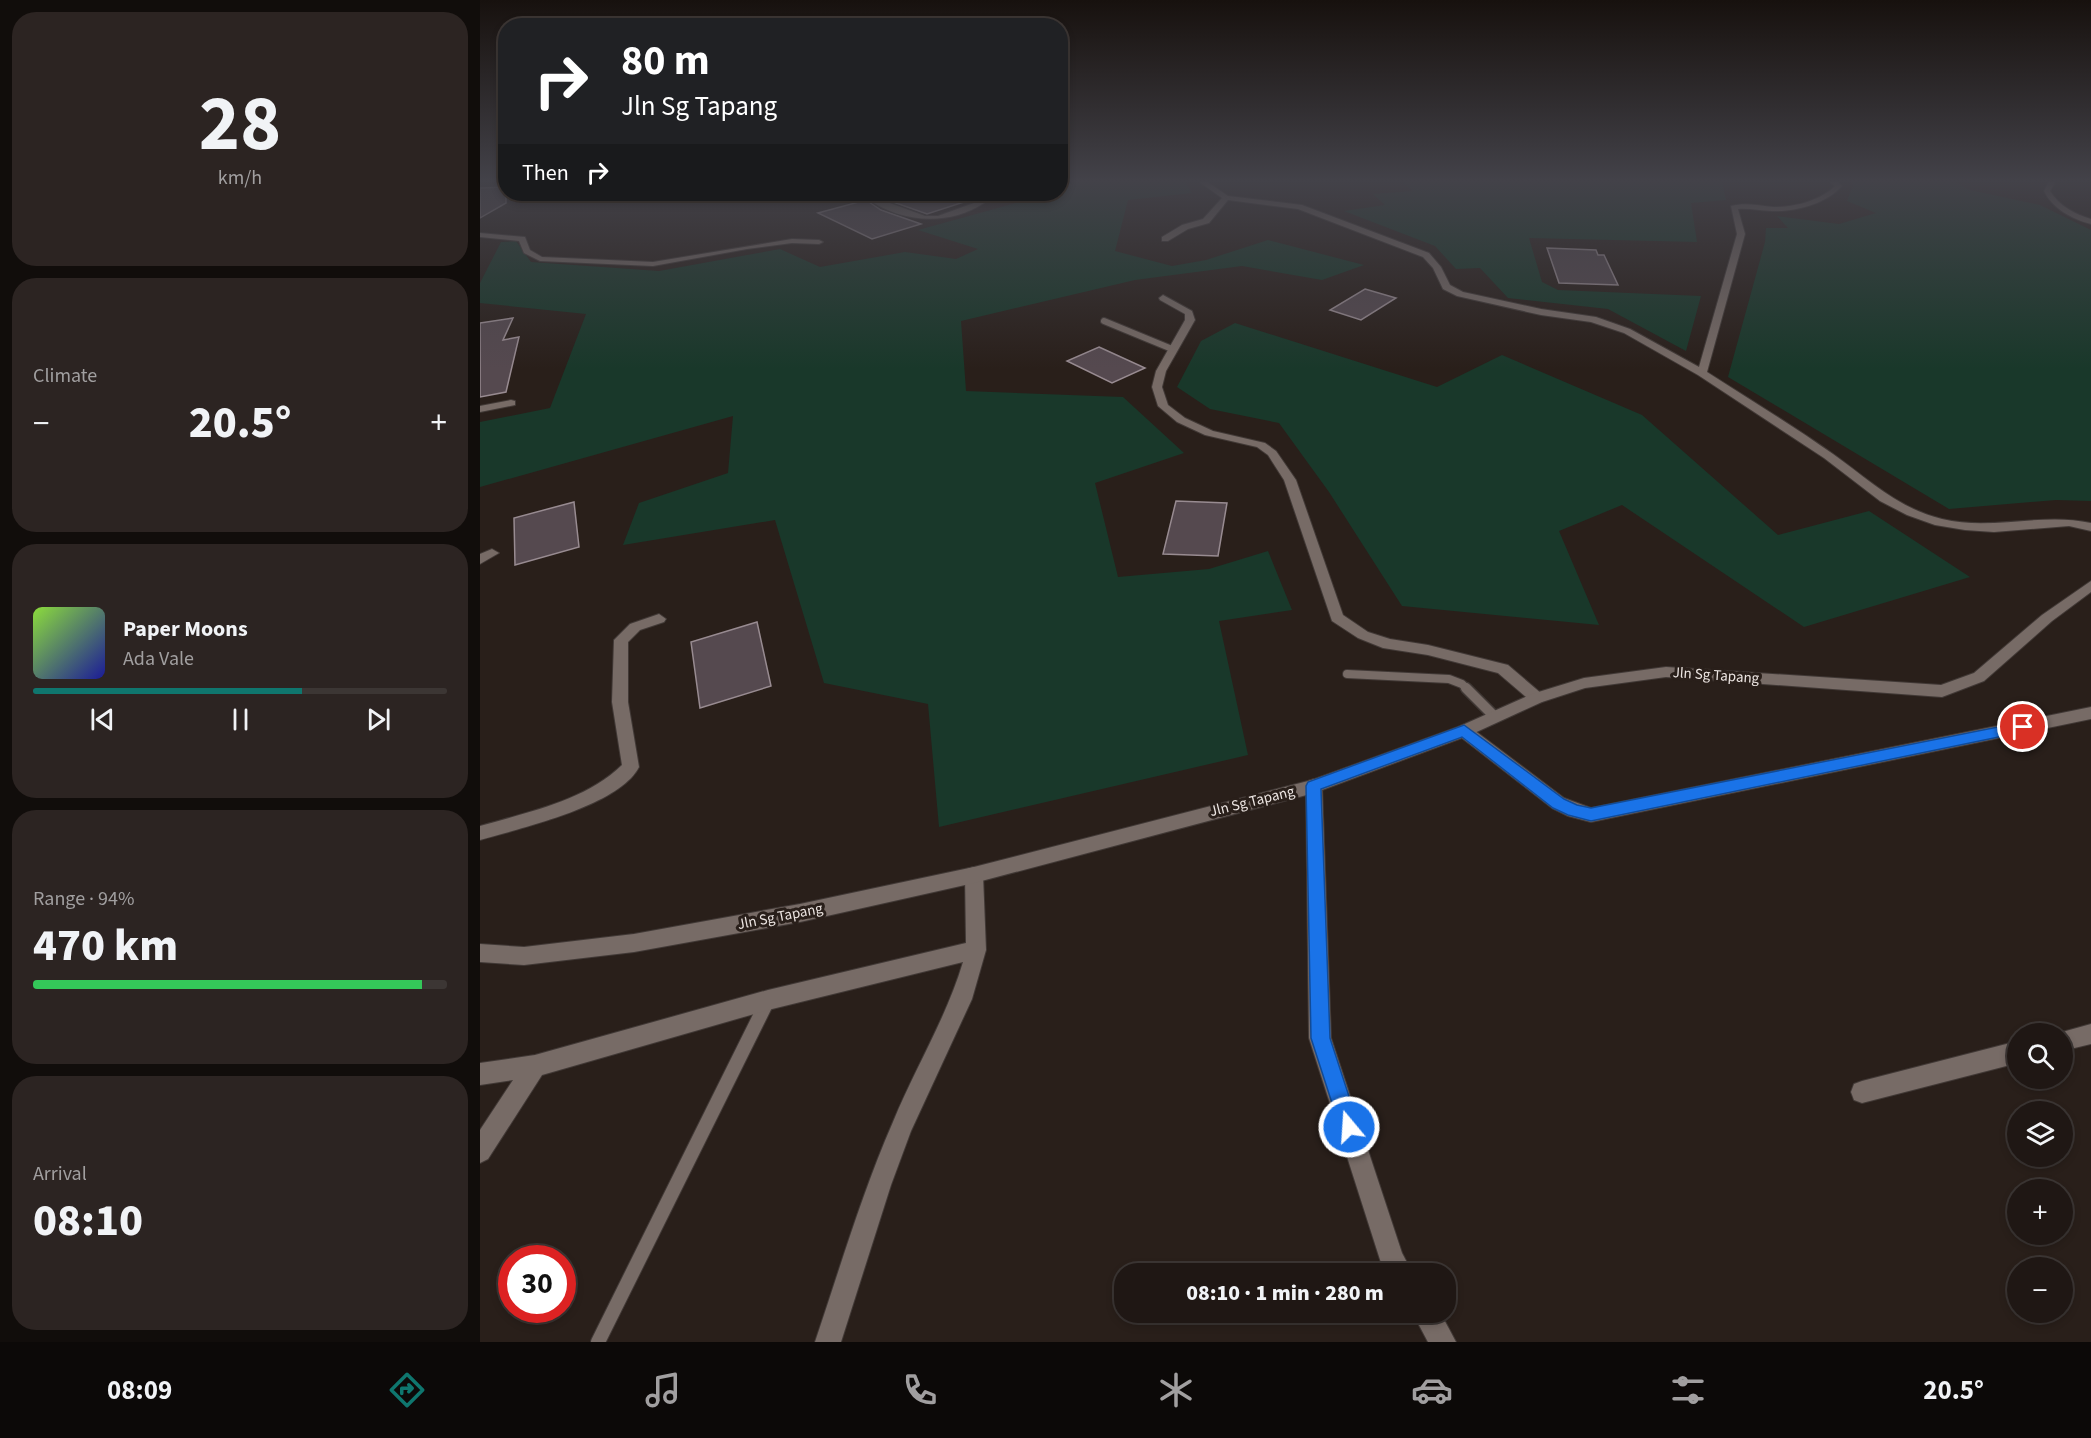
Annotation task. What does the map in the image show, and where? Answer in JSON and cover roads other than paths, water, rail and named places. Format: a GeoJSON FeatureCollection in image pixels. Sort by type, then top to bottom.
{"type":"FeatureCollection","features":[{"type":"Feature","properties":{"kind":"street"},"geometry":{"type":"LineString","coordinates":[[524,244],[526,250],[540,259],[653,264],[776,244]]}},
{"type":"Feature","properties":{"kind":"street"},"geometry":{"type":"LineString","coordinates":[[1396,244],[1426,255],[1437,267],[1446,287],[1460,294],[1529,310],[1604,322],[1627,332],[1702,373],[1828,456],[1884,498],[1911,512],[1939,522],[1965,526],[1994,528],[2069,522],[2091,527]]}},
{"type":"Feature","properties":{"kind":"street"},"geometry":{"type":"LineString","coordinates":[[1702,373],[1739,244]]}},
{"type":"Feature","properties":{"kind":"street"},"geometry":{"type":"LineString","coordinates":[[1163,298],[1189,313],[1190,320],[1172,349],[1157,387],[1163,406],[1181,420],[1209,433],[1261,446],[1276,458],[1290,480],[1337,618],[1362,635],[1388,644],[1428,650],[1503,669],[1537,698]]}},
{"type":"Feature","properties":{"kind":"street"},"geometry":{"type":"LineString","coordinates":[[480,409],[511,403]]}},
{"type":"Feature","properties":{"kind":"street","name":"Jln Sg Tapang"},"geometry":{"type":"LineString","coordinates":[[480,953],[524,956],[634,943],[800,913],[974,875],[1314,786],[1464,731],[1537,698],[1584,683],[1666,672],[1942,691],[1979,677],[2047,618],[2091,585]]}},
{"type":"Feature","properties":{"kind":"street"},"geometry":{"type":"LineString","coordinates":[[480,833],[563,807],[612,786],[623,777],[631,767],[620,702],[621,640],[635,627],[659,619]]}},
{"type":"Feature","properties":{"kind":"street"},"geometry":{"type":"LineString","coordinates":[[1464,731],[1558,803],[1574,811],[1591,815],[2091,713]]}},
{"type":"Feature","properties":{"kind":"street"},"geometry":{"type":"LineString","coordinates":[[1314,786],[1320,1038],[1394,1263]]}},
{"type":"Feature","properties":{"kind":"street"},"geometry":{"type":"LineString","coordinates":[[828,1342],[879,1185],[902,1126],[962,999],[976,950],[974,875]]}},
{"type":"Feature","properties":{"kind":"street"},"geometry":{"type":"LineString","coordinates":[[480,1074],[536,1066],[768,1000],[976,950]]}},
{"type":"Feature","properties":{"kind":"street"},"geometry":{"type":"LineString","coordinates":[[2073,1038],[2091,1034]]}},
{"type":"Feature","properties":{"kind":"street"},"geometry":{"type":"LineString","coordinates":[[1862,1092],[2007,1055]]}},
{"type":"Feature","properties":{"kind":"street"},"geometry":{"type":"LineString","coordinates":[[480,1151],[536,1066]]}},
{"type":"Feature","properties":{"kind":"street"},"geometry":{"type":"LineString","coordinates":[[1432,1323],[1443,1342]]}},
{"type":"Feature","properties":{"kind":"lane"},"geometry":{"type":"LineString","coordinates":[[1104,321],[1172,349]]}},
{"type":"Feature","properties":{"kind":"lane"},"geometry":{"type":"LineString","coordinates":[[1347,674],[1449,679],[1462,684],[1494,716]]}},
{"type":"Feature","properties":{"kind":"lane"},"geometry":{"type":"LineString","coordinates":[[598,1342],[768,1000]]}}]}
